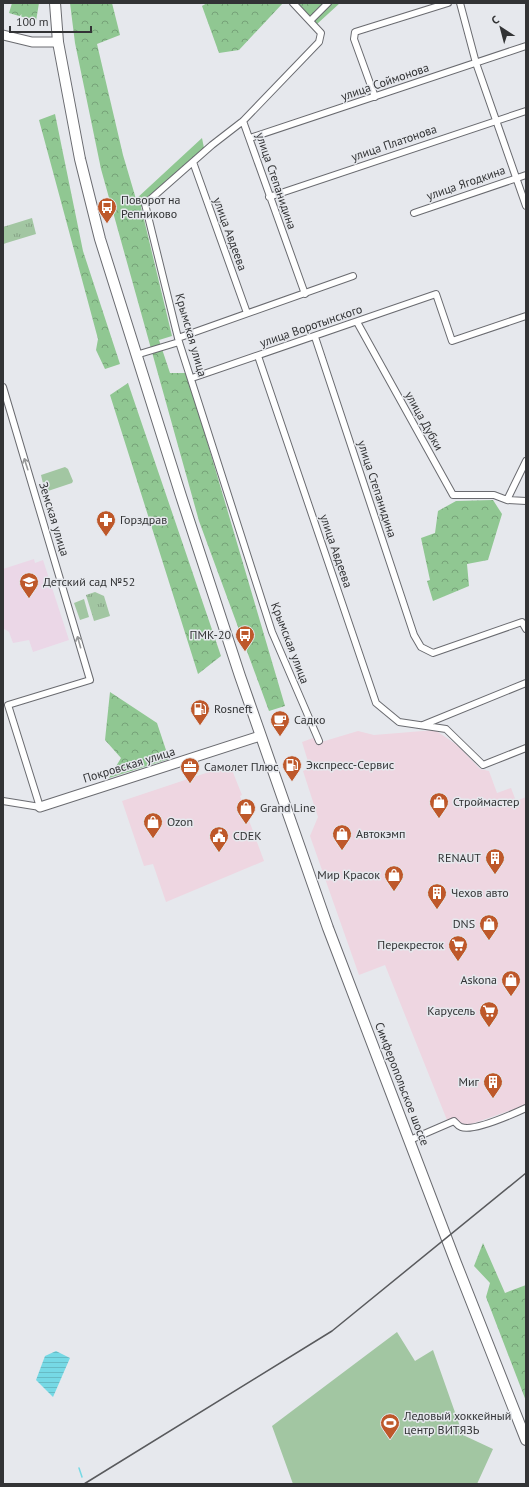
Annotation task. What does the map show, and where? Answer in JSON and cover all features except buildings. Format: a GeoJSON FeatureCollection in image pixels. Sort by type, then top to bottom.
{"type":"FeatureCollection","features":[{"type":"Feature","properties":{"kind":"main road","name":"Симферопольское шоссе"},"geometry":{"type":"LineString","coordinates":[[54,3],[58,42],[80,159],[100,239],[181,496],[260,736],[328,928],[456,1263],[526,1440]]}},
{"type":"Feature","properties":{"kind":"street","name":"Крымская улица"},"geometry":{"type":"LineString","coordinates":[[293,3],[321,33],[319,42],[243,121],[212,145],[145,204],[179,340],[272,632],[319,742]]}},
{"type":"Feature","properties":{"kind":"street"},"geometry":{"type":"LineString","coordinates":[[310,21],[328,3]]}},
{"type":"Feature","properties":{"kind":"street"},"geometry":{"type":"LineString","coordinates":[[375,97],[354,39],[355,32],[448,3]]}},
{"type":"Feature","properties":{"kind":"street"},"geometry":{"type":"LineString","coordinates":[[460,3],[476,63],[526,206]]}},
{"type":"Feature","properties":{"kind":"street"},"geometry":{"type":"LineString","coordinates":[[3,35],[32,42],[58,42]]}},
{"type":"Feature","properties":{"kind":"street","name":"улица Соймонова"},"geometry":{"type":"LineString","coordinates":[[250,138],[526,46]]}},
{"type":"Feature","properties":{"kind":"street","name":"улица Платонова"},"geometry":{"type":"LineString","coordinates":[[270,197],[526,111]]}},
{"type":"Feature","properties":{"kind":"street","name":"улица Степанидина"},"geometry":{"type":"LineString","coordinates":[[243,121],[305,294]]}},
{"type":"Feature","properties":{"kind":"street","name":"улица Авдеева"},"geometry":{"type":"LineString","coordinates":[[193,162],[247,314]]}},
{"type":"Feature","properties":{"kind":"street","name":"улица Ягодкина"},"geometry":{"type":"LineString","coordinates":[[414,213],[526,175]]}},
{"type":"Feature","properties":{"kind":"street"},"geometry":{"type":"LineString","coordinates":[[136,356],[353,276]]}},
{"type":"Feature","properties":{"kind":"street","name":"улица Воротынского"},"geometry":{"type":"LineString","coordinates":[[192,378],[315,337],[436,294],[452,341],[526,316]]}},
{"type":"Feature","properties":{"kind":"street","name":"улица Дубки"},"geometry":{"type":"LineString","coordinates":[[357,322],[453,495],[494,495],[507,500]]}},
{"type":"Feature","properties":{"kind":"street","name":"улица Степанидина"},"geometry":{"type":"LineString","coordinates":[[315,337],[414,635],[421,647],[433,653],[522,622],[526,629]]}},
{"type":"Feature","properties":{"kind":"street","name":"улица Авдеева"},"geometry":{"type":"LineString","coordinates":[[258,356],[376,703],[399,722],[446,729],[484,765],[526,748]]}},
{"type":"Feature","properties":{"kind":"street","name":"Земская улица"},"geometry":{"type":"LineString","coordinates":[[3,387],[90,680],[8,705],[40,807]]}},
{"type":"Feature","properties":{"kind":"street"},"geometry":{"type":"LineString","coordinates":[[526,461],[507,500],[526,500]]}},
{"type":"Feature","properties":{"kind":"street"},"geometry":{"type":"LineString","coordinates":[[422,725],[526,683]]}},
{"type":"Feature","properties":{"kind":"street","name":"Покровская улица"},"geometry":{"type":"LineString","coordinates":[[3,801],[40,807],[260,736]]}},
{"type":"Feature","properties":{"kind":"street"},"geometry":{"type":"LineString","coordinates":[[410,1140],[454,1121],[461,1127],[483,1125],[526,1108]]}},
{"type":"Feature","properties":{"kind":"shaded area","name":"Детский сад №52"},"geometry":{"type":"Polygon","coordinates":[[[34,559],[35,563],[43,560],[69,640],[33,652],[29,640],[13,643],[9,632],[3,628],[3,569],[34,559]]]}},
{"type":"Feature","properties":{"kind":"shaded area"},"geometry":{"type":"Polygon","coordinates":[[[435,730],[457,745],[480,769],[489,771],[497,793],[511,788],[516,801],[526,797],[526,1105],[463,1127],[447,1120],[385,965],[359,975],[310,836],[318,817],[303,771],[310,768],[302,742],[313,738],[318,743],[358,731],[374,735],[435,730]]]}},
{"type":"Feature","properties":{"kind":"shaded area"},"geometry":{"type":"Polygon","coordinates":[[[230,765],[242,795],[240,796],[264,861],[166,902],[153,864],[144,866],[122,801],[230,765]]]}},
{"type":"Feature","properties":{"kind":"green space"},"geometry":{"type":"Polygon","coordinates":[[[12,3],[39,3],[36,21],[9,13],[12,3]]]}},
{"type":"Feature","properties":{"kind":"green space"},"geometry":{"type":"Polygon","coordinates":[[[70,3],[112,3],[120,35],[97,44],[123,155],[136,199],[202,138],[204,148],[141,207],[172,336],[159,340],[170,373],[187,373],[285,706],[269,711],[199,521],[101,169],[75,43],[70,3]]]}},
{"type":"Feature","properties":{"kind":"green space"},"geometry":{"type":"Polygon","coordinates":[[[207,3],[283,3],[239,50],[219,53],[202,6],[207,3]]]}},
{"type":"Feature","properties":{"kind":"green space"},"geometry":{"type":"Polygon","coordinates":[[[296,3],[340,3],[317,24],[296,3]]]}},
{"type":"Feature","properties":{"kind":"green space"},"geometry":{"type":"Polygon","coordinates":[[[55,114],[83,251],[120,364],[105,369],[96,350],[98,339],[39,120],[55,114]]]}},
{"type":"Feature","properties":{"kind":"green space"},"geometry":{"type":"Polygon","coordinates":[[[32,218],[36,234],[3,244],[3,227],[32,218]]]}},
{"type":"Feature","properties":{"kind":"green space"},"geometry":{"type":"Polygon","coordinates":[[[128,383],[221,656],[198,674],[110,395],[128,383]]]}},
{"type":"Feature","properties":{"kind":"green space"},"geometry":{"type":"Polygon","coordinates":[[[65,467],[68,469],[73,481],[72,483],[45,492],[41,475],[65,467]]]}},
{"type":"Feature","properties":{"kind":"green space"},"geometry":{"type":"Polygon","coordinates":[[[493,500],[502,514],[488,560],[467,564],[469,586],[433,601],[427,581],[430,580],[421,538],[435,533],[438,511],[456,501],[493,500]]]}},
{"type":"Feature","properties":{"kind":"green space"},"geometry":{"type":"Polygon","coordinates":[[[95,592],[104,596],[110,616],[94,621],[86,595],[95,592]]]}},
{"type":"Feature","properties":{"kind":"green space"},"geometry":{"type":"Polygon","coordinates":[[[84,599],[89,617],[80,620],[74,603],[84,599]]]}},
{"type":"Feature","properties":{"kind":"green space"},"geometry":{"type":"Polygon","coordinates":[[[110,692],[157,723],[169,759],[109,778],[121,758],[105,740],[110,692]]]}},
{"type":"Feature","properties":{"kind":"green space"},"geometry":{"type":"Polygon","coordinates":[[[483,1243],[505,1293],[526,1285],[526,1401],[486,1297],[490,1283],[474,1266],[483,1243]]]}},
{"type":"Feature","properties":{"kind":"green space"},"geometry":{"type":"Polygon","coordinates":[[[397,1332],[415,1361],[433,1350],[463,1435],[493,1449],[477,1484],[293,1484],[272,1426],[397,1332]]]}},
{"type":"Feature","properties":{"kind":"water"},"geometry":{"type":"Polygon","coordinates":[[[56,1351],[70,1358],[53,1397],[36,1380],[45,1356],[56,1351]]]}},
{"type":"Feature","properties":{"kind":"waterway"},"geometry":{"type":"LineString","coordinates":[[79,1468],[82,1477]]}},
{"type":"Feature","properties":{"kind":"railway"},"geometry":{"type":"LineString","coordinates":[[84,1484],[332,1331],[526,1173]]}},
{"type":"Feature","properties":{"kind":"place","name":"Поворот на Репниково"},"geometry":{"type":"Point","coordinates":[107,224]}},
{"type":"Feature","properties":{"kind":"place","name":"Горздрав"},"geometry":{"type":"Point","coordinates":[106,537]}},
{"type":"Feature","properties":{"kind":"place","name":"Детский сад №52"},"geometry":{"type":"Point","coordinates":[29,599]}},
{"type":"Feature","properties":{"kind":"place","name":"ПМК-20"},"geometry":{"type":"Point","coordinates":[245,652]}},
{"type":"Feature","properties":{"kind":"place","name":"Rosneft"},"geometry":{"type":"Point","coordinates":[200,726]}},
{"type":"Feature","properties":{"kind":"place","name":"Садко"},"geometry":{"type":"Point","coordinates":[280,737]}},
{"type":"Feature","properties":{"kind":"place","name":"Экспресс-Сервис"},"geometry":{"type":"Point","coordinates":[292,782]}},
{"type":"Feature","properties":{"kind":"place","name":"Самолет Плюс"},"geometry":{"type":"Point","coordinates":[190,784]}},
{"type":"Feature","properties":{"kind":"place","name":"Строймастер"},"geometry":{"type":"Point","coordinates":[439,819]}},
{"type":"Feature","properties":{"kind":"place","name":"Grand Line"},"geometry":{"type":"Point","coordinates":[246,825]}},
{"type":"Feature","properties":{"kind":"place","name":"Ozon"},"geometry":{"type":"Point","coordinates":[153,839]}},
{"type":"Feature","properties":{"kind":"place","name":"Автокэмп"},"geometry":{"type":"Point","coordinates":[342,851]}},
{"type":"Feature","properties":{"kind":"place","name":"CDEK"},"geometry":{"type":"Point","coordinates":[219,853]}},
{"type":"Feature","properties":{"kind":"place","name":"RENAUT"},"geometry":{"type":"Point","coordinates":[495,875]}},
{"type":"Feature","properties":{"kind":"place","name":"Мир Красок"},"geometry":{"type":"Point","coordinates":[394,892]}},
{"type":"Feature","properties":{"kind":"place","name":"Чехов авто"},"geometry":{"type":"Point","coordinates":[437,910]}},
{"type":"Feature","properties":{"kind":"place","name":"DNS"},"geometry":{"type":"Point","coordinates":[489,941]}},
{"type":"Feature","properties":{"kind":"place","name":"Перекресток"},"geometry":{"type":"Point","coordinates":[458,962]}},
{"type":"Feature","properties":{"kind":"place","name":"Askona"},"geometry":{"type":"Point","coordinates":[511,997]}},
{"type":"Feature","properties":{"kind":"place","name":"Карусель"},"geometry":{"type":"Point","coordinates":[489,1028]}},
{"type":"Feature","properties":{"kind":"place","name":"Миг"},"geometry":{"type":"Point","coordinates":[493,1099]}},
{"type":"Feature","properties":{"kind":"place","name":"Ледовый хоккейный центр ВИТЯЗЬ"},"geometry":{"type":"Point","coordinates":[390,1440]}}]}
